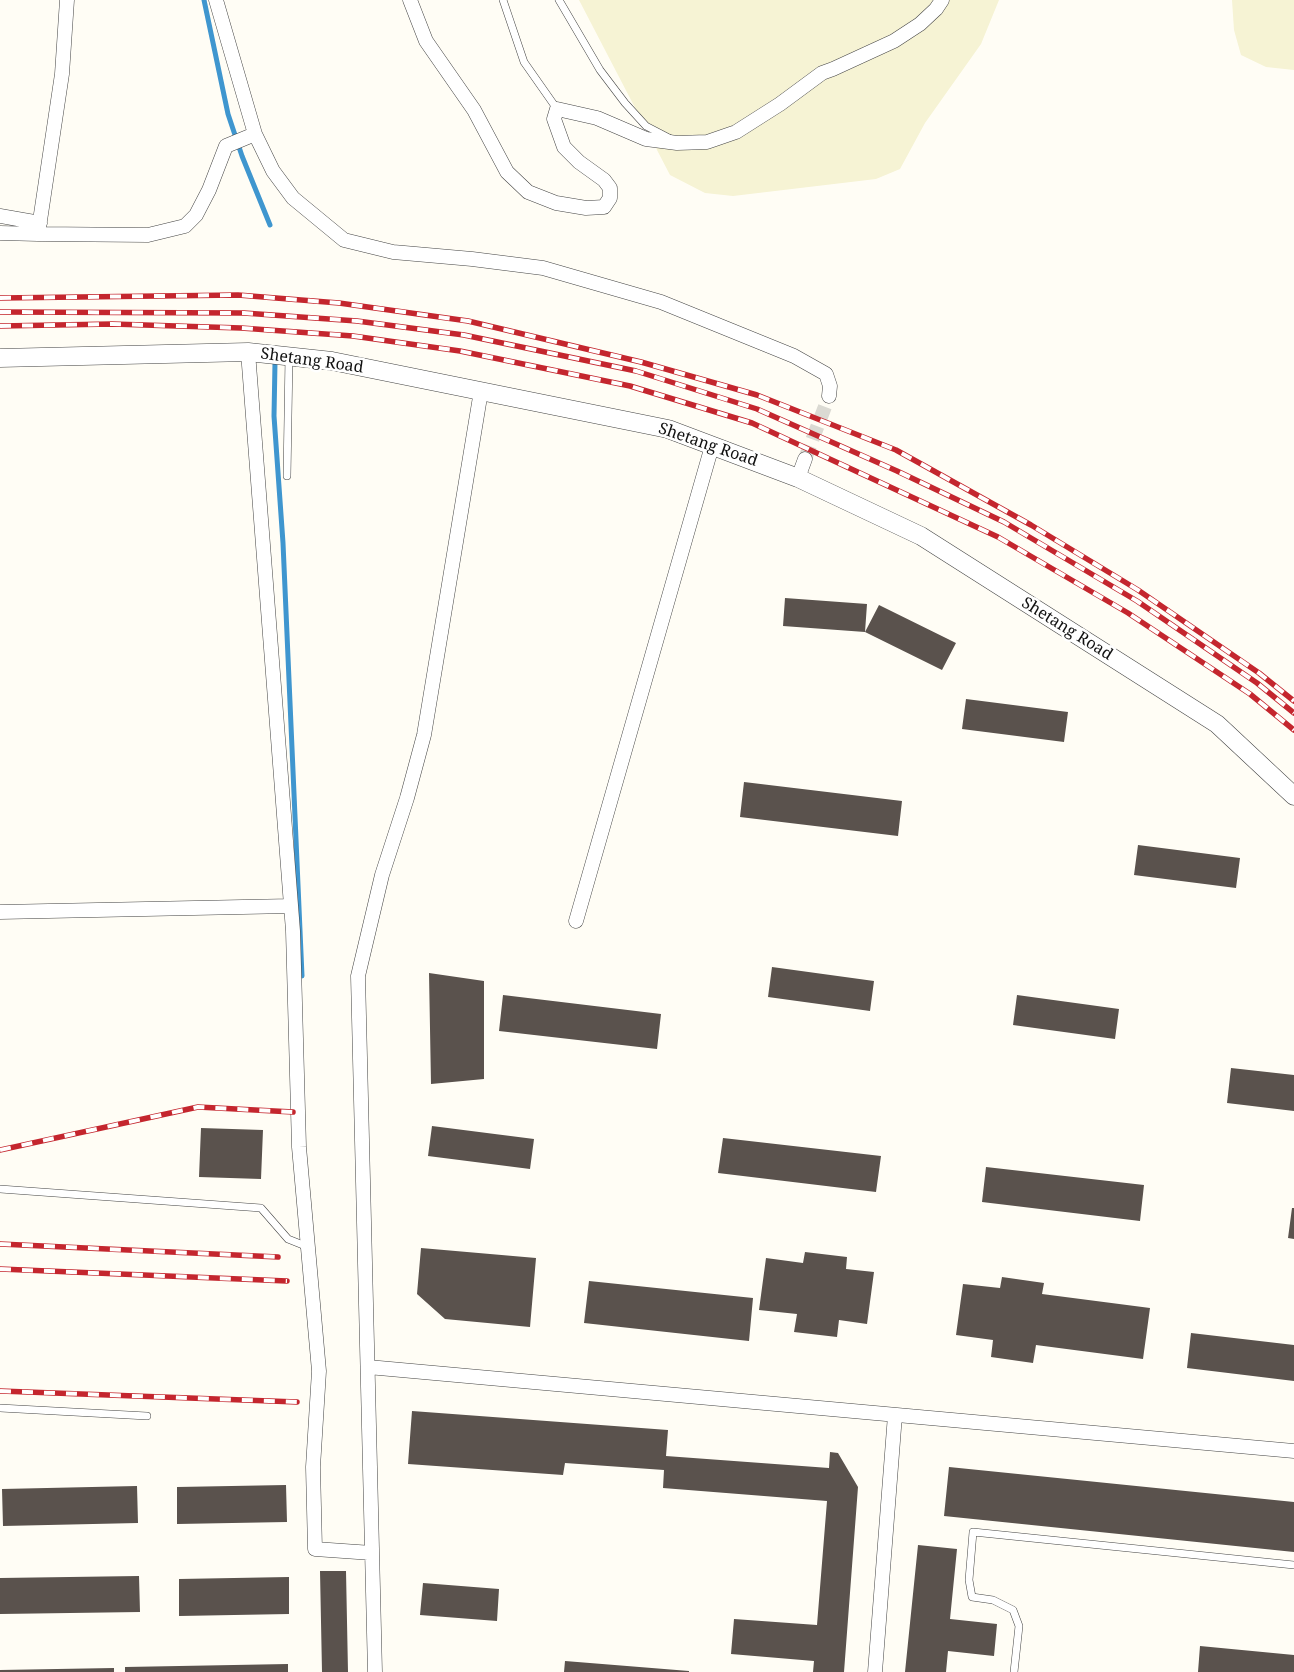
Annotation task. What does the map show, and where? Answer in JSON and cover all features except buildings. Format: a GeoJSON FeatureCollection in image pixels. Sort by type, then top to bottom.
{"type":"FeatureCollection","features":[{"type":"Feature","properties":{"kind":"street"},"geometry":{"type":"LineString","coordinates":[[39,228],[62,74],[67,0]]}},
{"type":"Feature","properties":{"kind":"street"},"geometry":{"type":"LineString","coordinates":[[216,0],[251,136],[293,198],[344,240],[393,252],[543,268],[661,302],[794,356],[826,374],[830,386],[829,396]]}},
{"type":"Feature","properties":{"kind":"street"},"geometry":{"type":"LineString","coordinates":[[410,0],[426,41],[474,110],[507,172],[528,192],[556,202],[586,208],[604,207],[610,198],[610,188],[604,180],[579,162],[564,147],[554,119],[558,110],[597,118],[646,139],[677,143],[707,142],[736,132],[780,104],[822,72],[833,69],[894,41],[920,24],[936,9],[942,0]]}},
{"type":"Feature","properties":{"kind":"street"},"geometry":{"type":"LineString","coordinates":[[0,233],[39,228],[148,235],[185,226],[196,215],[209,190],[226,146],[251,136]]}},
{"type":"Feature","properties":{"kind":"street"},"geometry":{"type":"LineString","coordinates":[[0,216],[39,228]]}},
{"type":"Feature","properties":{"kind":"street"},"geometry":{"type":"LineString","coordinates":[[248,352],[291,906],[299,1147],[319,1371],[313,1466],[315,1550],[372,1553]]}},
{"type":"Feature","properties":{"kind":"street","name":"Shetang Road"},"geometry":{"type":"LineString","coordinates":[[0,358],[248,352],[289,356],[332,362],[668,429],[798,478],[920,536],[1217,724],[1294,796]]}},
{"type":"Feature","properties":{"kind":"street"},"geometry":{"type":"LineString","coordinates":[[375,1672],[358,976],[382,875],[424,735],[481,392]]}},
{"type":"Feature","properties":{"kind":"street"},"geometry":{"type":"LineString","coordinates":[[576,921],[712,446]]}},
{"type":"Feature","properties":{"kind":"street"},"geometry":{"type":"LineString","coordinates":[[798,478],[805,459]]}},
{"type":"Feature","properties":{"kind":"street"},"geometry":{"type":"LineString","coordinates":[[0,912],[291,906]]}},
{"type":"Feature","properties":{"kind":"street"},"geometry":{"type":"LineString","coordinates":[[368,1367],[1294,1452]]}},
{"type":"Feature","properties":{"kind":"street"},"geometry":{"type":"LineString","coordinates":[[875,1672],[895,1415]]}},
{"type":"Feature","properties":{"kind":"lane"},"geometry":{"type":"LineString","coordinates":[[503,0],[524,62],[558,110]]}},
{"type":"Feature","properties":{"kind":"lane"},"geometry":{"type":"LineString","coordinates":[[559,0],[600,70],[625,103],[646,126],[666,135],[677,143]]}},
{"type":"Feature","properties":{"kind":"lane"},"geometry":{"type":"LineString","coordinates":[[287,476],[289,356]]}},
{"type":"Feature","properties":{"kind":"lane"},"geometry":{"type":"LineString","coordinates":[[0,1190],[261,1208],[288,1239],[308,1247]]}},
{"type":"Feature","properties":{"kind":"lane"},"geometry":{"type":"LineString","coordinates":[[0,1408],[147,1416]]}},
{"type":"Feature","properties":{"kind":"lane"},"geometry":{"type":"LineString","coordinates":[[1014,1672],[1019,1626],[1013,1610],[993,1600],[972,1597],[970,1580],[973,1532],[1294,1566]]}},
{"type":"Feature","properties":{"kind":"shaded area"},"geometry":{"type":"Polygon","coordinates":[[[579,0],[999,0],[981,44],[925,123],[900,169],[876,179],[733,196],[705,193],[670,175],[579,0]]]}},
{"type":"Feature","properties":{"kind":"shaded area"},"geometry":{"type":"Polygon","coordinates":[[[1232,0],[1294,0],[1294,70],[1266,67],[1241,55],[1234,30],[1232,0]]]}},
{"type":"Feature","properties":{"kind":"waterway"},"geometry":{"type":"LineString","coordinates":[[204,0],[228,114],[242,156],[270,225]]}},
{"type":"Feature","properties":{"kind":"waterway"},"geometry":{"type":"LineString","coordinates":[[275,363],[274,416],[283,543],[302,976]]}},
{"type":"Feature","properties":{"kind":"tunnel"},"geometry":{"type":"LineString","coordinates":[[805,459],[829,396]]}},
{"type":"Feature","properties":{"kind":"railway"},"geometry":{"type":"LineString","coordinates":[[0,298],[238,295],[339,303],[468,321],[641,362],[757,395],[896,450],[1031,525],[1138,590],[1259,673],[1294,701]]}},
{"type":"Feature","properties":{"kind":"railway"},"geometry":{"type":"LineString","coordinates":[[0,312],[244,313],[357,321],[464,335],[636,371],[757,409],[897,471],[1004,522],[1137,601],[1257,683],[1294,713]]}},
{"type":"Feature","properties":{"kind":"railway"},"geometry":{"type":"LineString","coordinates":[[0,326],[112,324],[241,328],[353,336],[460,351],[630,386],[752,423],[998,537],[1128,613],[1250,694],[1294,730]]}},
{"type":"Feature","properties":{"kind":"railway"},"geometry":{"type":"LineString","coordinates":[[0,1150],[198,1107],[293,1112]]}},
{"type":"Feature","properties":{"kind":"railway"},"geometry":{"type":"LineString","coordinates":[[0,1244],[278,1257]]}},
{"type":"Feature","properties":{"kind":"railway"},"geometry":{"type":"LineString","coordinates":[[0,1269],[287,1281]]}},
{"type":"Feature","properties":{"kind":"railway"},"geometry":{"type":"LineString","coordinates":[[0,1391],[297,1402]]}}]}
